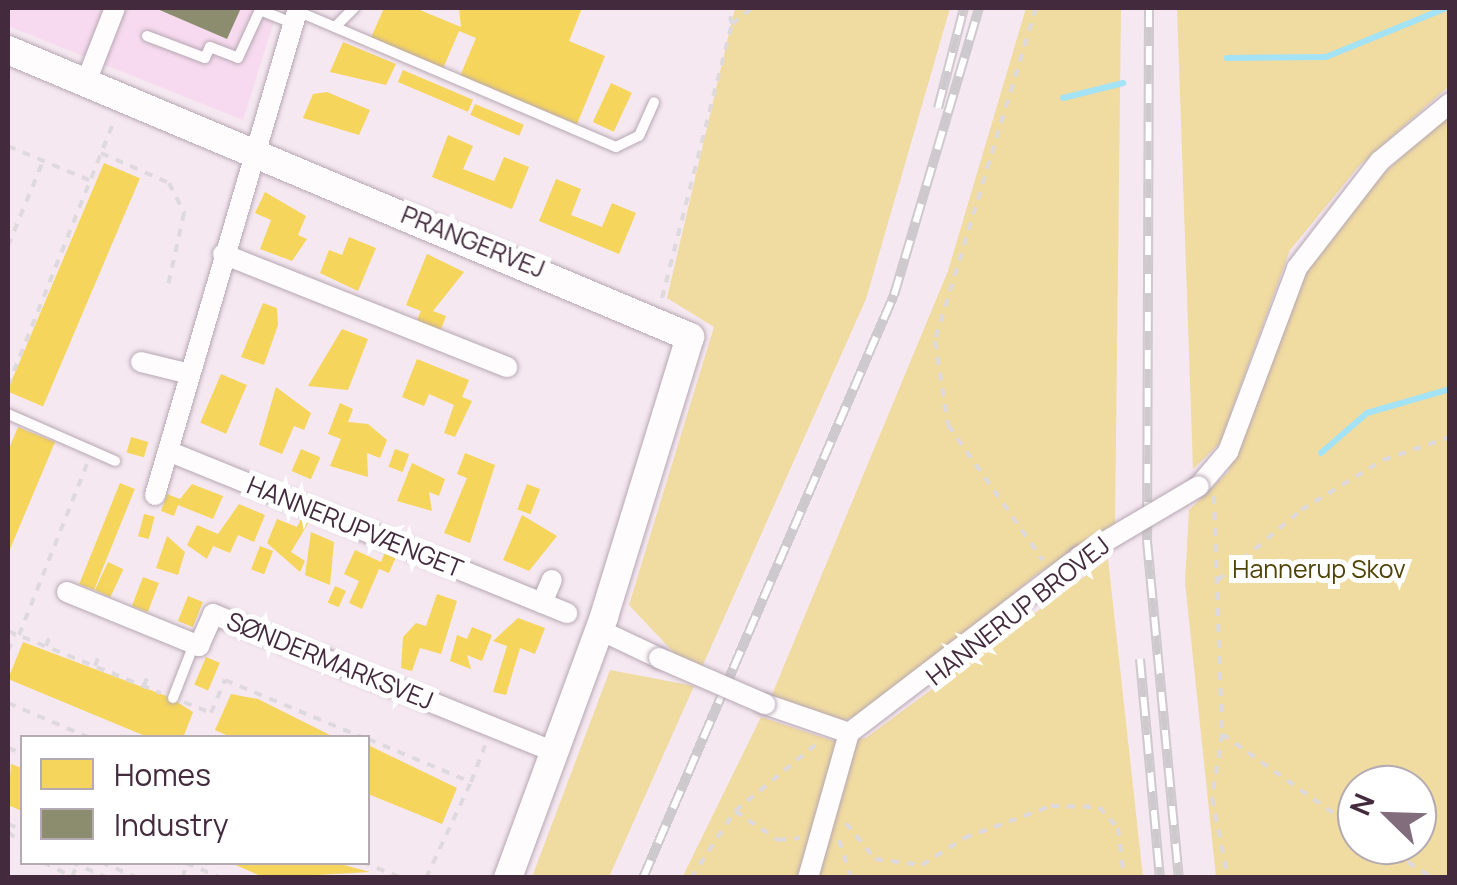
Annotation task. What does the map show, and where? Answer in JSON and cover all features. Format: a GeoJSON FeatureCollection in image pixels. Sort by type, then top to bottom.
{"type":"FeatureCollection","features":[{"type":"Feature","properties":{"kind":"street"},"geometry":{"type":"LineString","coordinates":[[86,82],[114,8]]}},
{"type":"Feature","properties":{"kind":"street"},"geometry":{"type":"LineString","coordinates":[[156,496],[296,14]]}},
{"type":"Feature","properties":{"kind":"street","name":"PRANGERVEJ"},"geometry":{"type":"LineString","coordinates":[[8,50],[657,317],[690,337],[600,630]]}},
{"type":"Feature","properties":{"kind":"street"},"geometry":{"type":"LineString","coordinates":[[1207,480],[1297,268],[1380,162],[1450,103]]}},
{"type":"Feature","properties":{"kind":"street"},"geometry":{"type":"LineString","coordinates":[[224,254],[506,367]]}},
{"type":"Feature","properties":{"kind":"street"},"geometry":{"type":"LineString","coordinates":[[141,362],[190,374]]}},
{"type":"Feature","properties":{"kind":"street","name":"HANNERUPVÆNGET"},"geometry":{"type":"LineString","coordinates":[[168,451],[567,613]]}},
{"type":"Feature","properties":{"kind":"street","name":"HANNERUP BROVEJ"},"geometry":{"type":"LineString","coordinates":[[838,732],[1079,557],[1207,480]]}},
{"type":"Feature","properties":{"kind":"street"},"geometry":{"type":"LineString","coordinates":[[542,603],[552,580]]}},
{"type":"Feature","properties":{"kind":"street","name":"SØNDERMARKSVEJ"},"geometry":{"type":"LineString","coordinates":[[67,592],[194,644],[213,614],[557,753]]}},
{"type":"Feature","properties":{"kind":"street"},"geometry":{"type":"LineString","coordinates":[[508,878],[600,630],[765,704],[838,732],[826,828],[808,878]]}},
{"type":"Feature","properties":{"kind":"lane"},"geometry":{"type":"LineString","coordinates":[[335,27],[354,8]]}},
{"type":"Feature","properties":{"kind":"lane"},"geometry":{"type":"LineString","coordinates":[[146,36],[205,58],[210,48],[238,58],[260,10],[296,14],[335,27],[616,148],[639,136],[654,102]]}},
{"type":"Feature","properties":{"kind":"lane"},"geometry":{"type":"LineString","coordinates":[[8,414],[116,461]]}},
{"type":"Feature","properties":{"kind":"lane"},"geometry":{"type":"LineString","coordinates":[[173,698],[194,644]]}},
{"type":"Feature","properties":{"kind":"path"},"geometry":{"type":"LineString","coordinates":[[657,317],[732,24],[728,8]]}},
{"type":"Feature","properties":{"kind":"path"},"geometry":{"type":"LineString","coordinates":[[732,24],[752,8]]}},
{"type":"Feature","properties":{"kind":"path"},"geometry":{"type":"LineString","coordinates":[[1036,8],[934,341],[948,426],[1054,576]]}},
{"type":"Feature","properties":{"kind":"path"},"geometry":{"type":"LineString","coordinates":[[8,386],[124,98]]}},
{"type":"Feature","properties":{"kind":"path"},"geometry":{"type":"LineString","coordinates":[[8,146],[89,180]]}},
{"type":"Feature","properties":{"kind":"path"},"geometry":{"type":"LineString","coordinates":[[101,153],[169,183],[184,213],[168,286]]}},
{"type":"Feature","properties":{"kind":"path"},"geometry":{"type":"LineString","coordinates":[[8,246],[43,161]]}},
{"type":"Feature","properties":{"kind":"path"},"geometry":{"type":"LineString","coordinates":[[1216,582],[1317,500],[1383,460],[1450,437]]}},
{"type":"Feature","properties":{"kind":"path"},"geometry":{"type":"LineString","coordinates":[[8,652],[92,451]]}},
{"type":"Feature","properties":{"kind":"path"},"geometry":{"type":"LineString","coordinates":[[1207,480],[1222,734],[1212,798],[1228,878]]}},
{"type":"Feature","properties":{"kind":"path"},"geometry":{"type":"LineString","coordinates":[[8,631],[17,634]]}},
{"type":"Feature","properties":{"kind":"path"},"geometry":{"type":"LineString","coordinates":[[46,646],[50,635]]}},
{"type":"Feature","properties":{"kind":"path"},"geometry":{"type":"LineString","coordinates":[[95,666],[99,655]]}},
{"type":"Feature","properties":{"kind":"path"},"geometry":{"type":"LineString","coordinates":[[144,686],[148,675]]}},
{"type":"Feature","properties":{"kind":"path"},"geometry":{"type":"LineString","coordinates":[[245,688],[249,679]]}},
{"type":"Feature","properties":{"kind":"path"},"geometry":{"type":"LineString","coordinates":[[296,710],[299,700]]}},
{"type":"Feature","properties":{"kind":"path"},"geometry":{"type":"LineString","coordinates":[[8,704],[83,735]]}},
{"type":"Feature","properties":{"kind":"path"},"geometry":{"type":"LineString","coordinates":[[346,730],[348,720]]}},
{"type":"Feature","properties":{"kind":"path"},"geometry":{"type":"LineString","coordinates":[[426,878],[492,728]]}},
{"type":"Feature","properties":{"kind":"path"},"geometry":{"type":"LineString","coordinates":[[691,878],[735,811],[838,732]]}},
{"type":"Feature","properties":{"kind":"path"},"geometry":{"type":"LineString","coordinates":[[1222,734],[1337,816]]}},
{"type":"Feature","properties":{"kind":"path"},"geometry":{"type":"LineString","coordinates":[[389,748],[393,739]]}},
{"type":"Feature","properties":{"kind":"path"},"geometry":{"type":"LineString","coordinates":[[370,740],[470,782]]}},
{"type":"Feature","properties":{"kind":"path"},"geometry":{"type":"LineString","coordinates":[[438,768],[442,759]]}},
{"type":"Feature","properties":{"kind":"path"},"geometry":{"type":"LineString","coordinates":[[735,811],[788,842],[846,823],[882,862],[922,865],[964,838],[1051,806],[1100,807],[1118,828],[1124,878]]}},
{"type":"Feature","properties":{"kind":"path"},"geometry":{"type":"LineString","coordinates":[[826,828],[844,847],[851,878]]}},
{"type":"Feature","properties":{"kind":"path"},"geometry":{"type":"LineString","coordinates":[[49,865],[72,877],[78,865]]}},
{"type":"Feature","properties":{"kind":"path"},"geometry":{"type":"LineString","coordinates":[[80,865],[108,878]]}},
{"type":"Feature","properties":{"kind":"path"},"geometry":{"type":"LineString","coordinates":[[108,865],[138,878]]}},
{"type":"Feature","properties":{"kind":"path"},"geometry":{"type":"LineString","coordinates":[[191,865],[221,878]]}},
{"type":"Feature","properties":{"kind":"path"},"geometry":{"type":"LineString","coordinates":[[370,865],[402,878]]}},
{"type":"Feature","properties":{"kind":"shaded area"},"geometry":{"type":"Polygon","coordinates":[[[8,8],[278,8],[243,120],[8,26],[8,8]]]}},
{"type":"Feature","properties":{"kind":"green space"},"geometry":{"type":"Polygon","coordinates":[[[735,8],[950,8],[866,299],[702,667],[677,656],[629,605],[714,327],[667,298],[735,8]]]}},
{"type":"Feature","properties":{"kind":"green space"},"geometry":{"type":"Polygon","coordinates":[[[1026,8],[1121,8],[1115,525],[1037,574],[878,706],[838,723],[771,697],[948,271],[1026,8]]]}},
{"type":"Feature","properties":{"kind":"green space"},"geometry":{"type":"Polygon","coordinates":[[[1177,8],[1450,8],[1449,86],[1359,166],[1290,250],[1220,443],[1193,469],[1177,8]]]}},
{"type":"Feature","properties":{"kind":"green space","name":"Hannerup Skov"},"geometry":{"type":"Polygon","coordinates":[[[1449,113],[1449,877],[1216,877],[1185,582],[1189,510],[1228,472],[1302,274],[1366,190],[1449,113]]]}},
{"type":"Feature","properties":{"kind":"green space"},"geometry":{"type":"Polygon","coordinates":[[[1108,559],[1143,877],[682,878],[761,717],[834,741],[866,738],[1108,559]]]}},
{"type":"Feature","properties":{"kind":"green space"},"geometry":{"type":"Polygon","coordinates":[[[610,670],[694,686],[609,877],[532,877],[610,670]]]}},
{"type":"Feature","properties":{"kind":"building: Homes"},"geometry":{"type":"Polygon","coordinates":[[[384,8],[415,8],[461,27],[459,8],[582,8],[569,41],[605,56],[577,124],[460,76],[476,38],[459,31],[442,71],[370,40],[384,8]]]}},
{"type":"Feature","properties":{"kind":"building: Homes"},"geometry":{"type":"Polygon","coordinates":[[[343,42],[396,64],[386,85],[330,72],[343,42]]]}},
{"type":"Feature","properties":{"kind":"building: Homes"},"geometry":{"type":"Polygon","coordinates":[[[403,70],[473,100],[468,112],[398,82],[403,70]]]}},
{"type":"Feature","properties":{"kind":"building: Homes"},"geometry":{"type":"Polygon","coordinates":[[[611,83],[632,93],[614,132],[593,122],[611,83]]]}},
{"type":"Feature","properties":{"kind":"building: Homes"},"geometry":{"type":"Polygon","coordinates":[[[327,92],[370,110],[359,135],[303,118],[313,94],[327,92]]]}},
{"type":"Feature","properties":{"kind":"building: Homes"},"geometry":{"type":"Polygon","coordinates":[[[475,104],[524,125],[519,136],[470,115],[475,104]]]}},
{"type":"Feature","properties":{"kind":"building: Homes"},"geometry":{"type":"Polygon","coordinates":[[[448,135],[473,146],[463,169],[494,181],[504,157],[529,167],[512,209],[432,177],[448,135]]]}},
{"type":"Feature","properties":{"kind":"building: Homes"},"geometry":{"type":"Polygon","coordinates":[[[104,163],[140,178],[43,407],[8,389],[104,163]]]}},
{"type":"Feature","properties":{"kind":"building: Homes"},"geometry":{"type":"Polygon","coordinates":[[[556,179],[581,189],[571,215],[602,227],[612,203],[636,213],[619,254],[539,221],[556,179]]]}},
{"type":"Feature","properties":{"kind":"building: Homes"},"geometry":{"type":"Polygon","coordinates":[[[265,192],[306,216],[298,235],[307,239],[292,261],[260,249],[271,220],[255,213],[265,192]]]}},
{"type":"Feature","properties":{"kind":"building: Homes"},"geometry":{"type":"Polygon","coordinates":[[[349,237],[376,248],[358,291],[320,273],[329,250],[342,255],[349,237]]]}},
{"type":"Feature","properties":{"kind":"building: Homes"},"geometry":{"type":"Polygon","coordinates":[[[427,254],[464,272],[433,311],[446,316],[440,332],[416,322],[421,311],[406,305],[427,254]]]}},
{"type":"Feature","properties":{"kind":"building: Homes"},"geometry":{"type":"Polygon","coordinates":[[[263,303],[277,308],[278,325],[264,365],[241,357],[263,303]]]}},
{"type":"Feature","properties":{"kind":"building: Homes"},"geometry":{"type":"Polygon","coordinates":[[[342,329],[368,339],[348,390],[308,386],[342,329]]]}},
{"type":"Feature","properties":{"kind":"building: Homes"},"geometry":{"type":"Polygon","coordinates":[[[417,359],[469,380],[462,397],[472,401],[455,437],[444,433],[454,405],[429,394],[424,406],[402,397],[417,359]]]}},
{"type":"Feature","properties":{"kind":"building: Homes"},"geometry":{"type":"Polygon","coordinates":[[[221,374],[247,385],[226,434],[200,423],[221,374]]]}},
{"type":"Feature","properties":{"kind":"building: Homes"},"geometry":{"type":"Polygon","coordinates":[[[276,387],[311,413],[304,430],[294,426],[282,454],[259,445],[276,387]]]}},
{"type":"Feature","properties":{"kind":"building: Homes"},"geometry":{"type":"Polygon","coordinates":[[[340,403],[353,409],[348,422],[368,424],[387,440],[380,458],[367,453],[368,477],[330,466],[341,439],[328,434],[340,403]]]}},
{"type":"Feature","properties":{"kind":"building: Homes"},"geometry":{"type":"Polygon","coordinates":[[[18,427],[55,442],[8,554],[8,451],[18,427]]]}},
{"type":"Feature","properties":{"kind":"building: Homes"},"geometry":{"type":"Polygon","coordinates":[[[131,437],[148,442],[144,457],[127,452],[131,437]]]}},
{"type":"Feature","properties":{"kind":"building: Homes"},"geometry":{"type":"Polygon","coordinates":[[[301,449],[320,457],[311,479],[292,471],[301,449]]]}},
{"type":"Feature","properties":{"kind":"building: Homes"},"geometry":{"type":"Polygon","coordinates":[[[395,449],[409,454],[403,472],[389,467],[395,449]]]}},
{"type":"Feature","properties":{"kind":"building: Homes"},"geometry":{"type":"Polygon","coordinates":[[[465,453],[495,465],[470,543],[444,533],[467,478],[457,474],[465,453]]]}},
{"type":"Feature","properties":{"kind":"building: Homes"},"geometry":{"type":"Polygon","coordinates":[[[412,463],[445,479],[439,496],[429,492],[432,511],[397,501],[412,463]]]}},
{"type":"Feature","properties":{"kind":"building: Homes"},"geometry":{"type":"Polygon","coordinates":[[[120,483],[135,489],[94,590],[79,584],[120,483]]]}},
{"type":"Feature","properties":{"kind":"building: Homes"},"geometry":{"type":"Polygon","coordinates":[[[192,484],[223,496],[213,519],[178,505],[174,516],[161,511],[167,494],[180,499],[192,484]]]}},
{"type":"Feature","properties":{"kind":"building: Homes"},"geometry":{"type":"Polygon","coordinates":[[[527,484],[540,489],[530,514],[517,509],[527,484]]]}},
{"type":"Feature","properties":{"kind":"building: Homes"},"geometry":{"type":"Polygon","coordinates":[[[239,504],[265,515],[254,542],[238,535],[230,553],[213,546],[207,559],[187,545],[197,525],[218,534],[239,504]]]}},
{"type":"Feature","properties":{"kind":"building: Homes"},"geometry":{"type":"Polygon","coordinates":[[[144,514],[155,517],[149,539],[138,536],[144,514]]]}},
{"type":"Feature","properties":{"kind":"building: Homes"},"geometry":{"type":"Polygon","coordinates":[[[522,515],[557,536],[529,571],[503,560],[522,515]]]}},
{"type":"Feature","properties":{"kind":"building: Homes"},"geometry":{"type":"Polygon","coordinates":[[[302,517],[310,520],[291,552],[305,561],[300,572],[267,543],[277,519],[297,527],[302,517]]]}},
{"type":"Feature","properties":{"kind":"building: Homes"},"geometry":{"type":"Polygon","coordinates":[[[311,532],[334,542],[330,585],[305,575],[311,532]]]}},
{"type":"Feature","properties":{"kind":"building: Homes"},"geometry":{"type":"Polygon","coordinates":[[[167,536],[185,552],[178,575],[156,568],[167,536]]]}},
{"type":"Feature","properties":{"kind":"building: Homes"},"geometry":{"type":"Polygon","coordinates":[[[260,546],[273,551],[264,574],[251,569],[260,546]]]}},
{"type":"Feature","properties":{"kind":"building: Homes"},"geometry":{"type":"Polygon","coordinates":[[[355,550],[381,562],[385,552],[396,557],[389,573],[379,569],[362,609],[349,603],[359,581],[344,574],[355,550]]]}},
{"type":"Feature","properties":{"kind":"building: Homes"},"geometry":{"type":"Polygon","coordinates":[[[108,562],[123,569],[110,597],[95,590],[108,562]]]}},
{"type":"Feature","properties":{"kind":"building: Homes"},"geometry":{"type":"Polygon","coordinates":[[[143,577],[159,583],[148,612],[132,606],[143,577]]]}},
{"type":"Feature","properties":{"kind":"building: Homes"},"geometry":{"type":"Polygon","coordinates":[[[335,586],[346,591],[339,607],[328,602],[335,586]]]}},
{"type":"Feature","properties":{"kind":"building: Homes"},"geometry":{"type":"Polygon","coordinates":[[[437,594],[457,601],[441,654],[420,648],[412,671],[401,668],[403,637],[416,623],[426,626],[437,594]]]}},
{"type":"Feature","properties":{"kind":"building: Homes"},"geometry":{"type":"Polygon","coordinates":[[[188,596],[203,602],[193,627],[178,621],[188,596]]]}},
{"type":"Feature","properties":{"kind":"building: Homes"},"geometry":{"type":"Polygon","coordinates":[[[518,618],[545,628],[535,654],[520,648],[506,695],[493,692],[507,646],[493,641],[518,618]]]}},
{"type":"Feature","properties":{"kind":"building: Homes"},"geometry":{"type":"Polygon","coordinates":[[[472,627],[492,635],[482,661],[467,655],[471,669],[450,661],[457,635],[467,639],[472,627]]]}},
{"type":"Feature","properties":{"kind":"building: Homes"},"geometry":{"type":"Polygon","coordinates":[[[23,642],[169,697],[193,712],[184,735],[143,735],[8,679],[23,642]]]}},
{"type":"Feature","properties":{"kind":"building: Homes"},"geometry":{"type":"Polygon","coordinates":[[[206,657],[220,663],[208,690],[194,685],[206,657]]]}},
{"type":"Feature","properties":{"kind":"building: Homes"},"geometry":{"type":"Polygon","coordinates":[[[231,694],[258,699],[330,735],[226,735],[215,730],[231,694]]]}},
{"type":"Feature","properties":{"kind":"building: Homes"},"geometry":{"type":"Polygon","coordinates":[[[370,746],[457,788],[442,824],[370,795],[370,746]]]}},
{"type":"Feature","properties":{"kind":"building: Homes"},"geometry":{"type":"Polygon","coordinates":[[[11,764],[20,767],[20,810],[8,805],[11,764]]]}},
{"type":"Feature","properties":{"kind":"building: Homes"},"geometry":{"type":"Polygon","coordinates":[[[236,865],[344,865],[370,872],[265,878],[236,865]]]}},
{"type":"Feature","properties":{"kind":"building: Industry"},"geometry":{"type":"Polygon","coordinates":[[[155,8],[241,8],[227,39],[155,8]]]}},
{"type":"Feature","properties":{"kind":"waterway"},"geometry":{"type":"LineString","coordinates":[[1227,58],[1326,57],[1446,8]]}},
{"type":"Feature","properties":{"kind":"waterway"},"geometry":{"type":"LineString","coordinates":[[1063,98],[1123,83]]}},
{"type":"Feature","properties":{"kind":"waterway"},"geometry":{"type":"LineString","coordinates":[[1321,453],[1367,413],[1450,389]]}},
{"type":"Feature","properties":{"kind":"railway"},"geometry":{"type":"LineString","coordinates":[[938,108],[964,8]]}},
{"type":"Feature","properties":{"kind":"railway"},"geometry":{"type":"LineString","coordinates":[[643,878],[894,295],[979,8]]}},
{"type":"Feature","properties":{"kind":"railway"},"geometry":{"type":"LineString","coordinates":[[1149,8],[1147,541],[1179,878]]}},
{"type":"Feature","properties":{"kind":"railway"},"geometry":{"type":"LineString","coordinates":[[1140,659],[1160,878]]}}]}
